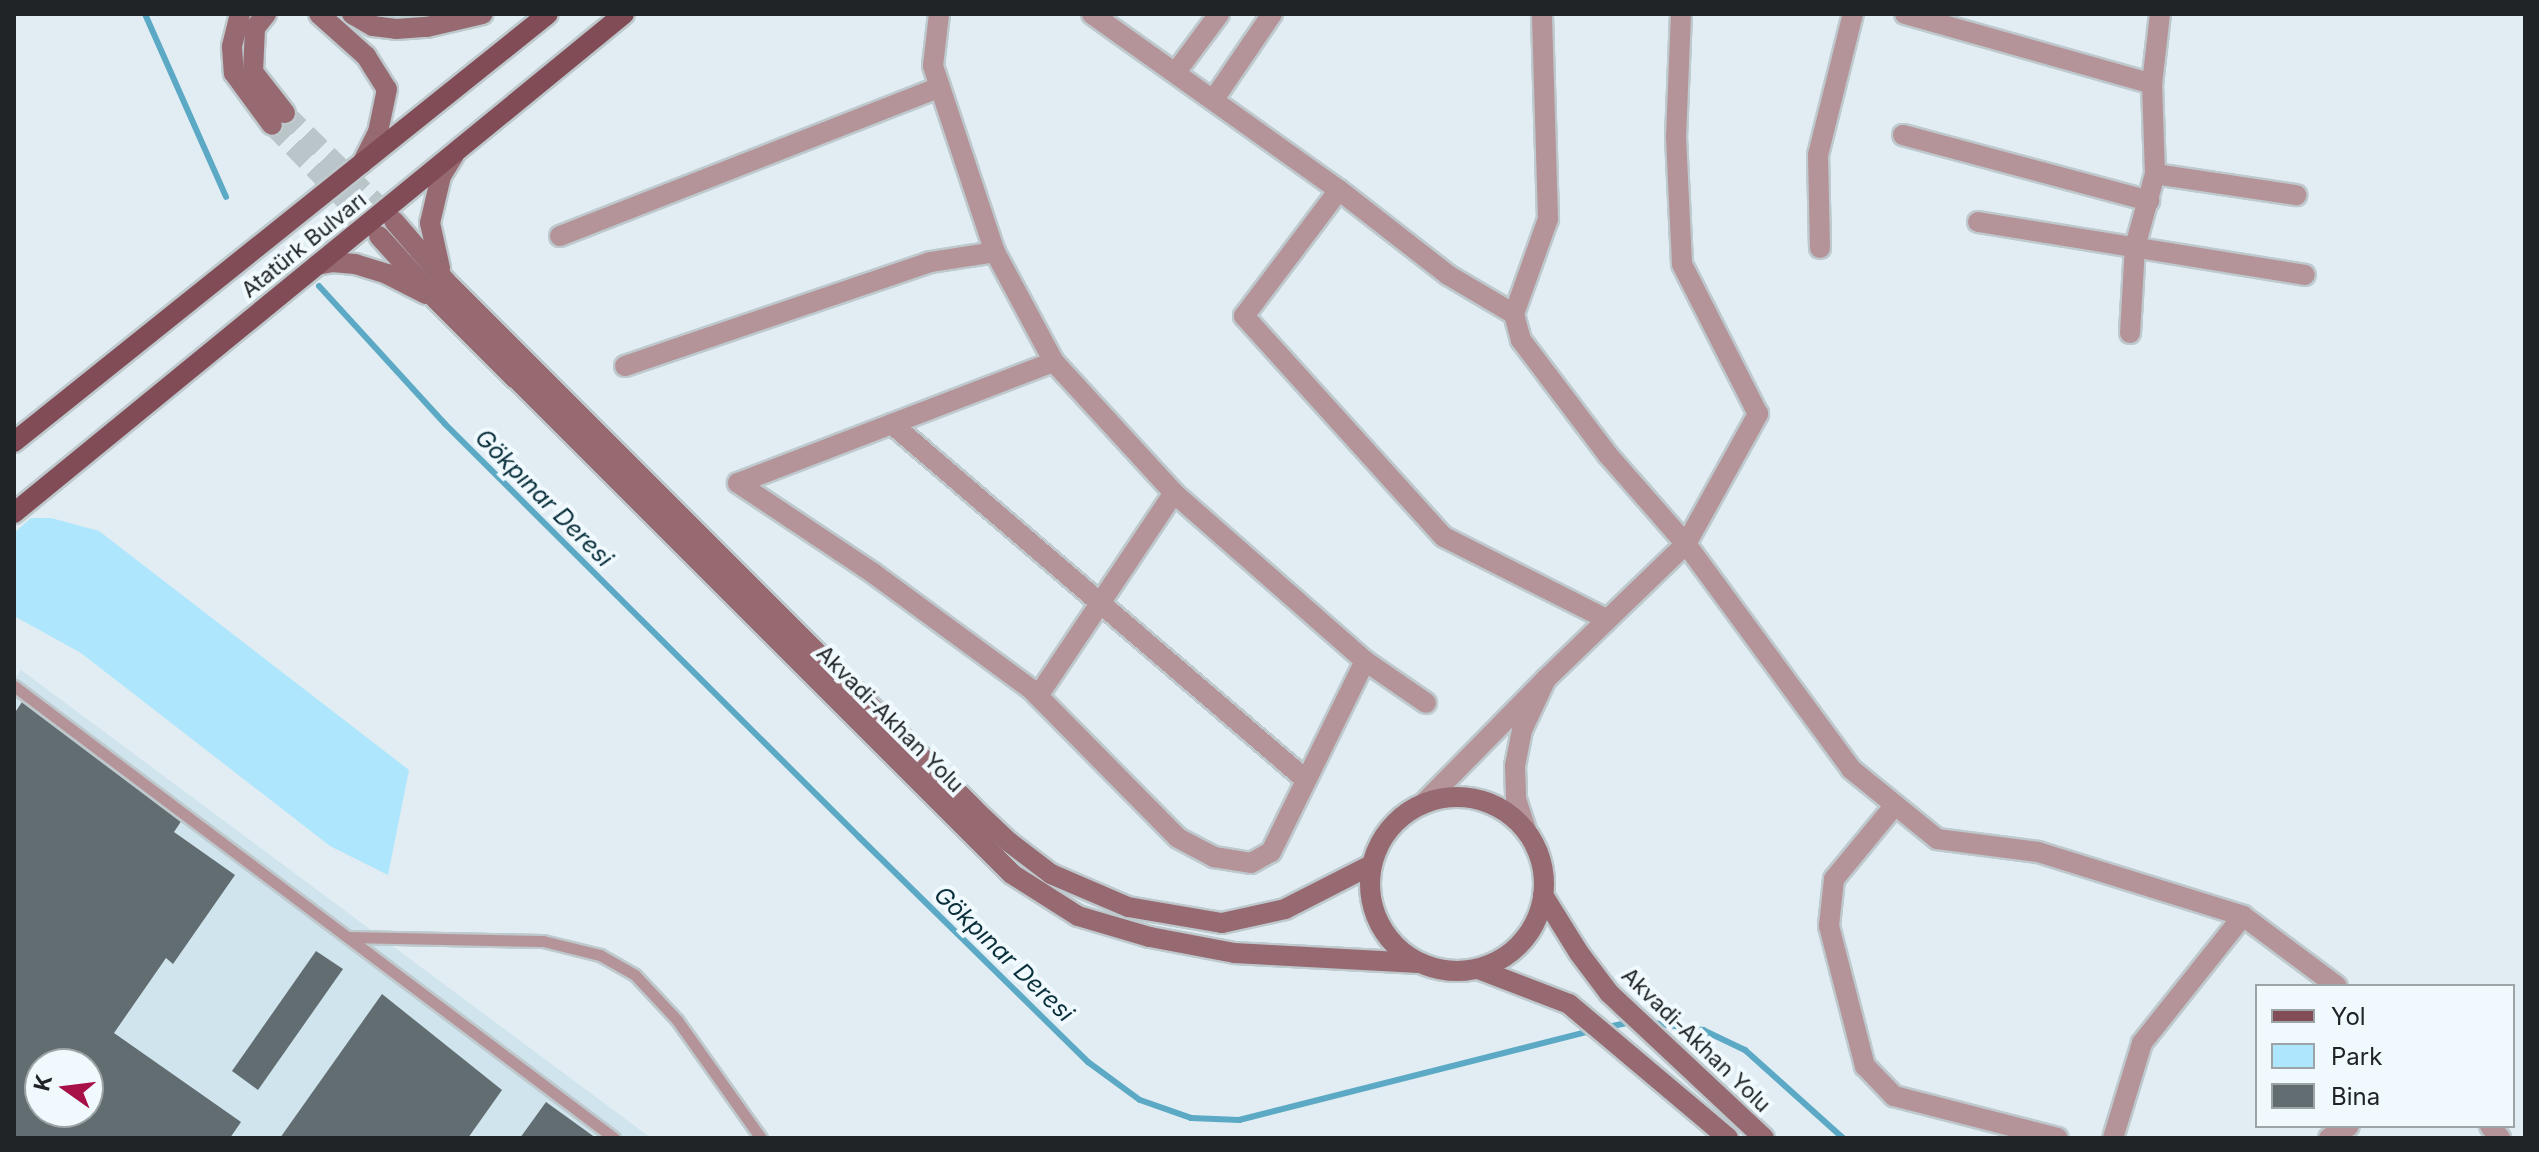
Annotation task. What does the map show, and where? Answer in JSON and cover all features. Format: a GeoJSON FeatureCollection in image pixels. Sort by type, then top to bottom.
{"type":"FeatureCollection","features":[{"type":"Feature","properties":{"kind":"main road"},"geometry":{"type":"LineString","coordinates":[[240,14],[232,47],[234,73],[278,119],[253,72],[255,28],[266,14]]}},
{"type":"Feature","properties":{"kind":"main road"},"geometry":{"type":"LineString","coordinates":[[319,14],[366,56],[387,89],[378,132],[362,163]]}},
{"type":"Feature","properties":{"kind":"main road"},"geometry":{"type":"LineString","coordinates":[[352,14],[373,26],[396,29],[427,27],[483,14]]}},
{"type":"Feature","properties":{"kind":"main road","name":"Atatürk Bulvarı"},"geometry":{"type":"LineString","coordinates":[[14,442],[548,14]]}},
{"type":"Feature","properties":{"kind":"main road","name":"Atatürk Bulvarı"},"geometry":{"type":"LineString","coordinates":[[14,513],[624,14]]}},
{"type":"Feature","properties":{"kind":"main road"},"geometry":{"type":"LineString","coordinates":[[442,292],[430,223],[441,176],[455,153]]}},
{"type":"Feature","properties":{"kind":"main road"},"geometry":{"type":"LineString","coordinates":[[386,229],[442,292]]}},
{"type":"Feature","properties":{"kind":"main road"},"geometry":{"type":"LineString","coordinates":[[317,265],[332,262],[355,264],[442,292]]}},
{"type":"Feature","properties":{"kind":"main road","name":"Akvadi-Akhan Yolu"},"geometry":{"type":"LineString","coordinates":[[442,292],[974,809],[1009,842],[1051,874],[1128,907],[1222,923],[1285,909],[1371,865]]}},
{"type":"Feature","properties":{"kind":"main road","name":"Akvadi-Akhan Yolu"},"geometry":{"type":"LineString","coordinates":[[442,292],[1012,874],[1078,916],[1150,937],[1235,953],[1418,963]]}},
{"type":"Feature","properties":{"kind":"main road"},"geometry":{"type":"LineString","coordinates":[[1451,796],[1479,799],[1505,810],[1526,829],[1540,853],[1545,881],[1541,909],[1528,936],[1506,957],[1478,969],[1448,972],[1418,963],[1394,945],[1377,920],[1370,893],[1371,865],[1382,838],[1400,817],[1424,803],[1451,796]]}},
{"type":"Feature","properties":{"kind":"main road","name":"Akvadi-Akhan Yolu"},"geometry":{"type":"LineString","coordinates":[[1543,895],[1609,993],[1764,1138]]}},
{"type":"Feature","properties":{"kind":"main road"},"geometry":{"type":"LineString","coordinates":[[1478,969],[1569,1004],[1728,1138]]}},
{"type":"Feature","properties":{"kind":"street"},"geometry":{"type":"LineString","coordinates":[[939,14],[933,66],[995,252],[1054,362],[1174,493],[1365,661],[1426,703]]}},
{"type":"Feature","properties":{"kind":"street"},"geometry":{"type":"LineString","coordinates":[[1092,14],[1339,190],[1448,275],[1514,314]]}},
{"type":"Feature","properties":{"kind":"street"},"geometry":{"type":"LineString","coordinates":[[1176,72],[1219,14]]}},
{"type":"Feature","properties":{"kind":"street"},"geometry":{"type":"LineString","coordinates":[[1214,99],[1272,14]]}},
{"type":"Feature","properties":{"kind":"street"},"geometry":{"type":"LineString","coordinates":[[1542,14],[1548,219],[1514,314],[1521,340],[1608,455],[1686,544],[1851,769],[1937,839],[2038,852],[2243,916],[2334,984]]}},
{"type":"Feature","properties":{"kind":"street"},"geometry":{"type":"LineString","coordinates":[[1424,803],[1606,619],[1686,544],[1758,414],[1682,264],[1676,138],[1681,14]]}},
{"type":"Feature","properties":{"kind":"street"},"geometry":{"type":"LineString","coordinates":[[1820,248],[1818,155],[1853,14]]}},
{"type":"Feature","properties":{"kind":"street"},"geometry":{"type":"LineString","coordinates":[[2130,333],[2135,247],[2155,174],[2152,84],[2160,14]]}},
{"type":"Feature","properties":{"kind":"street"},"geometry":{"type":"LineString","coordinates":[[1913,15],[2152,84]]}},
{"type":"Feature","properties":{"kind":"street"},"geometry":{"type":"LineString","coordinates":[[560,236],[940,87]]}},
{"type":"Feature","properties":{"kind":"street"},"geometry":{"type":"LineString","coordinates":[[1903,135],[2149,201]]}},
{"type":"Feature","properties":{"kind":"street"},"geometry":{"type":"LineString","coordinates":[[2155,174],[2296,195]]}},
{"type":"Feature","properties":{"kind":"street"},"geometry":{"type":"LineString","coordinates":[[1339,190],[1244,316],[1444,537],[1606,619]]}},
{"type":"Feature","properties":{"kind":"street"},"geometry":{"type":"LineString","coordinates":[[1978,222],[2305,275]]}},
{"type":"Feature","properties":{"kind":"street"},"geometry":{"type":"LineString","coordinates":[[625,366],[930,262],[995,252]]}},
{"type":"Feature","properties":{"kind":"street"},"geometry":{"type":"LineString","coordinates":[[1054,362],[738,483],[873,573],[1038,696],[1178,838],[1214,857],[1251,863],[1271,852],[1365,661]]}},
{"type":"Feature","properties":{"kind":"street"},"geometry":{"type":"LineString","coordinates":[[892,424],[1306,780]]}},
{"type":"Feature","properties":{"kind":"street"},"geometry":{"type":"LineString","coordinates":[[1038,696],[1174,493]]}},
{"type":"Feature","properties":{"kind":"street"},"geometry":{"type":"LineString","coordinates":[[1526,829],[1516,799],[1515,766],[1522,730],[1546,679]]}},
{"type":"Feature","properties":{"kind":"street"},"geometry":{"type":"LineString","coordinates":[[1895,805],[1834,879],[1829,926],[1865,1066],[1894,1096],[2058,1138]]}},
{"type":"Feature","properties":{"kind":"street"},"geometry":{"type":"LineString","coordinates":[[2113,1138],[2142,1043],[2243,916]]}},
{"type":"Feature","properties":{"kind":"lane"},"geometry":{"type":"LineString","coordinates":[[14,686],[614,1138]]}},
{"type":"Feature","properties":{"kind":"lane"},"geometry":{"type":"LineString","coordinates":[[348,937],[543,941],[600,955],[635,975],[677,1020],[761,1138]]}},
{"type":"Feature","properties":{"kind":"shaded area"},"geometry":{"type":"Polygon","coordinates":[[[21,670],[651,1138],[14,1138],[14,680],[21,670]]]}},
{"type":"Feature","properties":{"kind":"green space"},"geometry":{"type":"Polygon","coordinates":[[[31,518],[51,518],[99,531],[409,770],[388,875],[330,846],[81,653],[14,616],[14,533],[31,518]]]}},
{"type":"Feature","properties":{"kind":"building"},"geometry":{"type":"Polygon","coordinates":[[[22,702],[184,817],[174,832],[235,875],[173,964],[166,958],[114,1033],[241,1122],[230,1138],[14,1138],[14,714],[22,702]]]}},
{"type":"Feature","properties":{"kind":"building"},"geometry":{"type":"Polygon","coordinates":[[[316,951],[343,969],[258,1090],[232,1071],[316,951]]]}},
{"type":"Feature","properties":{"kind":"building"},"geometry":{"type":"Polygon","coordinates":[[[382,994],[502,1090],[468,1138],[280,1138],[382,994]]]}},
{"type":"Feature","properties":{"kind":"building"},"geometry":{"type":"Polygon","coordinates":[[[546,1102],[596,1138],[520,1138],[546,1102]]]}},
{"type":"Feature","properties":{"kind":"waterway","name":"Gökpınar Deresi"},"geometry":{"type":"LineString","coordinates":[[145,14],[226,197]]}},
{"type":"Feature","properties":{"kind":"waterway","name":"Gökpınar Deresi"},"geometry":{"type":"LineString","coordinates":[[319,286],[445,424],[859,837],[1088,1062],[1140,1100],[1191,1118],[1239,1120],[1592,1031]]}},
{"type":"Feature","properties":{"kind":"waterway","name":"Gökpınar Deresi"},"geometry":{"type":"LineString","coordinates":[[1603,1028],[1631,1022]]}},
{"type":"Feature","properties":{"kind":"waterway","name":"Gökpınar Deresi"},"geometry":{"type":"LineString","coordinates":[[1646,1022],[1703,1030],[1745,1050],[1843,1138]]}},
{"type":"Feature","properties":{"kind":"tunnel"},"geometry":{"type":"LineString","coordinates":[[285,113],[394,221]]}},
{"type":"Feature","properties":{"kind":"tunnel"},"geometry":{"type":"LineString","coordinates":[[272,125],[378,234]]}}]}
